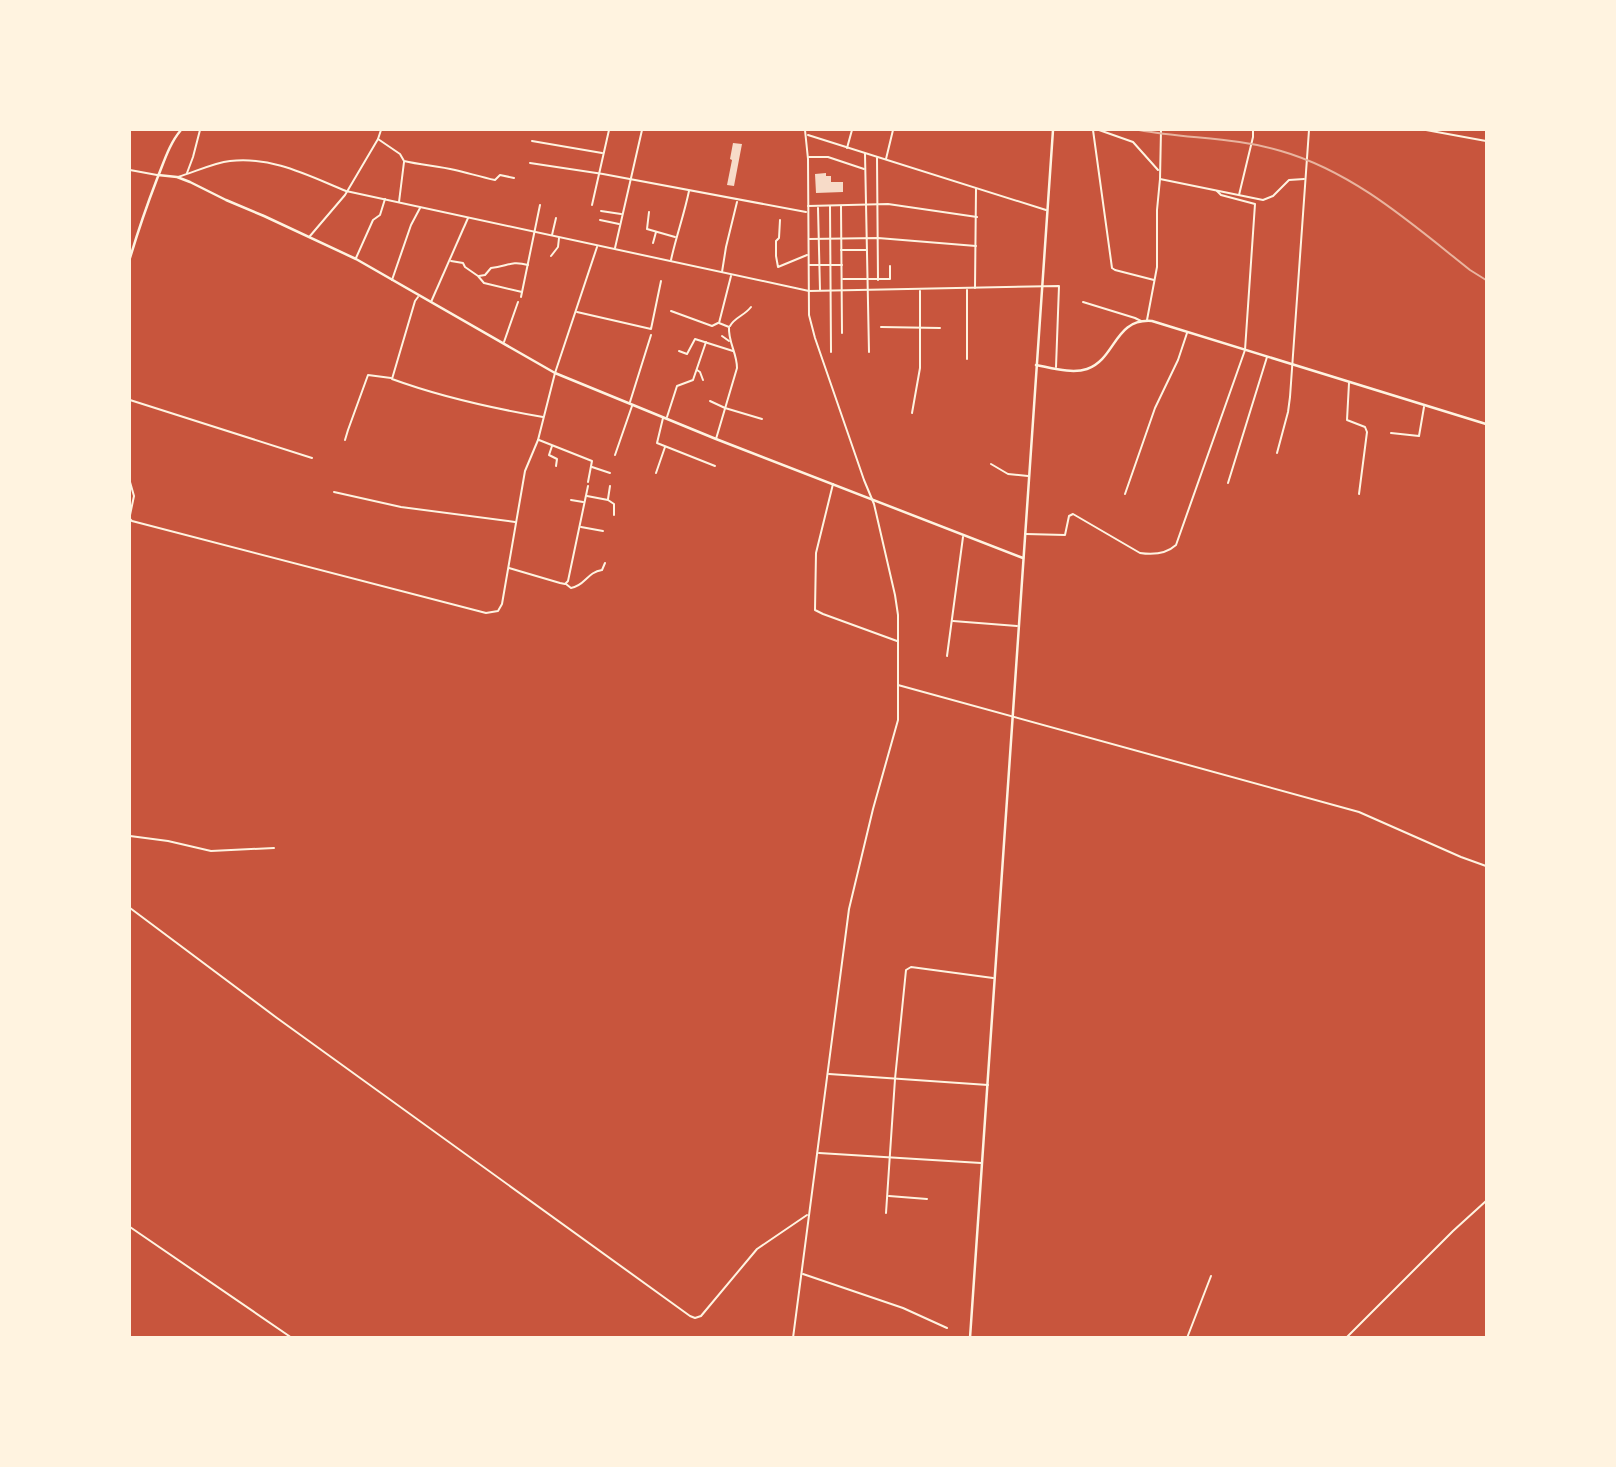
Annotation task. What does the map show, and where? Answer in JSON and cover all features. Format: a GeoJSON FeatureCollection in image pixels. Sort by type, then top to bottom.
{"type":"FeatureCollection","features":[{"type":"Feature","properties":{"kind":"street"},"geometry":{"type":"LineString","coordinates":[[130,258],[158,175],[173,141],[181,130]]}},
{"type":"Feature","properties":{"kind":"street"},"geometry":{"type":"LineString","coordinates":[[187,174],[200,130]]}},
{"type":"Feature","properties":{"kind":"street"},"geometry":{"type":"LineString","coordinates":[[309,237],[345,195],[381,130]]}},
{"type":"Feature","properties":{"kind":"street"},"geometry":{"type":"LineString","coordinates":[[592,205],[609,130]]}},
{"type":"Feature","properties":{"kind":"street"},"geometry":{"type":"LineString","coordinates":[[615,249],[642,130]]}},
{"type":"Feature","properties":{"kind":"street"},"geometry":{"type":"LineString","coordinates":[[793,1338],[849,909],[898,720],[898,615],[895,595],[874,504],[809,315],[808,157],[805,130]]}},
{"type":"Feature","properties":{"kind":"street"},"geometry":{"type":"LineString","coordinates":[[847,148],[852,130]]}},
{"type":"Feature","properties":{"kind":"street"},"geometry":{"type":"LineString","coordinates":[[886,160],[893,130]]}},
{"type":"Feature","properties":{"kind":"street"},"geometry":{"type":"LineString","coordinates":[[970,1338],[1053,130]]}},
{"type":"Feature","properties":{"kind":"street"},"geometry":{"type":"LineString","coordinates":[[1093,130],[1112,268],[1155,280]]}},
{"type":"Feature","properties":{"kind":"street"},"geometry":{"type":"LineString","coordinates":[[1099,130],[1136,144],[1159,171]]}},
{"type":"Feature","properties":{"kind":"street"},"geometry":{"type":"LineString","coordinates":[[1119,136],[1120,130]]}},
{"type":"Feature","properties":{"kind":"street"},"geometry":{"type":"LineString","coordinates":[[1147,321],[1157,267],[1161,130]]}},
{"type":"Feature","properties":{"kind":"street"},"geometry":{"type":"LineString","coordinates":[[1239,195],[1253,130]]}},
{"type":"Feature","properties":{"kind":"street"},"geometry":{"type":"LineString","coordinates":[[1277,453],[1290,405],[1309,130]]}},
{"type":"Feature","properties":{"kind":"street"},"geometry":{"type":"LineString","coordinates":[[1426,130],[1486,141]]}},
{"type":"Feature","properties":{"kind":"street"},"geometry":{"type":"LineString","coordinates":[[806,135],[1047,210]]}},
{"type":"Feature","properties":{"kind":"street"},"geometry":{"type":"LineString","coordinates":[[378,139],[400,154],[404,161],[399,202]]}},
{"type":"Feature","properties":{"kind":"street"},"geometry":{"type":"LineString","coordinates":[[533,141],[603,153]]}},
{"type":"Feature","properties":{"kind":"street"},"geometry":{"type":"LineString","coordinates":[[865,153],[869,352]]}},
{"type":"Feature","properties":{"kind":"street"},"geometry":{"type":"LineString","coordinates":[[808,157],[828,157],[866,169]]}},
{"type":"Feature","properties":{"kind":"street"},"geometry":{"type":"LineString","coordinates":[[877,157],[878,280]]}},
{"type":"Feature","properties":{"kind":"street"},"geometry":{"type":"LineString","coordinates":[[177,177],[228,161],[248,160],[281,165],[346,191],[809,291],[1059,286],[1056,368]]}},
{"type":"Feature","properties":{"kind":"street"},"geometry":{"type":"LineString","coordinates":[[404,161],[495,180],[500,176],[514,178]]}},
{"type":"Feature","properties":{"kind":"street"},"geometry":{"type":"LineString","coordinates":[[530,163],[807,212]]}},
{"type":"Feature","properties":{"kind":"street"},"geometry":{"type":"LineString","coordinates":[[130,170],[177,177],[356,259],[555,373],[716,439],[1023,558]]}},
{"type":"Feature","properties":{"kind":"street"},"geometry":{"type":"LineString","coordinates":[[1160,179],[1263,200],[1269,199],[1289,180],[1305,179]]}},
{"type":"Feature","properties":{"kind":"street"},"geometry":{"type":"LineString","coordinates":[[975,288],[976,188]]}},
{"type":"Feature","properties":{"kind":"street"},"geometry":{"type":"LineString","coordinates":[[671,261],[676,237],[685,215],[689,191]]}},
{"type":"Feature","properties":{"kind":"street"},"geometry":{"type":"LineString","coordinates":[[1025,534],[1065,536],[1069,516],[1073,514],[1140,553],[1150,555],[1173,548],[1245,350],[1255,204],[1221,195],[1217,191]]}},
{"type":"Feature","properties":{"kind":"street"},"geometry":{"type":"LineString","coordinates":[[356,259],[373,220],[380,215],[385,199]]}},
{"type":"Feature","properties":{"kind":"street"},"geometry":{"type":"LineString","coordinates":[[722,273],[737,200]]}},
{"type":"Feature","properties":{"kind":"street"},"geometry":{"type":"LineString","coordinates":[[807,206],[888,204],[977,217]]}},
{"type":"Feature","properties":{"kind":"street"},"geometry":{"type":"LineString","coordinates":[[521,297],[540,205]]}},
{"type":"Feature","properties":{"kind":"street"},"geometry":{"type":"LineString","coordinates":[[841,205],[842,334]]}},
{"type":"Feature","properties":{"kind":"street"},"geometry":{"type":"LineString","coordinates":[[818,206],[820,291]]}},
{"type":"Feature","properties":{"kind":"street"},"geometry":{"type":"LineString","coordinates":[[830,206],[831,352]]}},
{"type":"Feature","properties":{"kind":"street"},"geometry":{"type":"LineString","coordinates":[[392,281],[409,230],[420,207]]}},
{"type":"Feature","properties":{"kind":"street"},"geometry":{"type":"LineString","coordinates":[[601,211],[622,215]]}},
{"type":"Feature","properties":{"kind":"street"},"geometry":{"type":"LineString","coordinates":[[649,212],[647,229],[676,237]]}},
{"type":"Feature","properties":{"kind":"street"},"geometry":{"type":"LineString","coordinates":[[431,302],[469,217]]}},
{"type":"Feature","properties":{"kind":"street"},"geometry":{"type":"LineString","coordinates":[[552,236],[556,218]]}},
{"type":"Feature","properties":{"kind":"street"},"geometry":{"type":"LineString","coordinates":[[600,220],[620,224]]}},
{"type":"Feature","properties":{"kind":"street"},"geometry":{"type":"LineString","coordinates":[[780,220],[779,239],[776,241],[779,267],[808,254]]}},
{"type":"Feature","properties":{"kind":"street"},"geometry":{"type":"LineString","coordinates":[[653,243],[656,231]]}},
{"type":"Feature","properties":{"kind":"street"},"geometry":{"type":"LineString","coordinates":[[551,256],[558,247],[560,237]]}},
{"type":"Feature","properties":{"kind":"street"},"geometry":{"type":"LineString","coordinates":[[808,239],[878,238],[976,246]]}},
{"type":"Feature","properties":{"kind":"street"},"geometry":{"type":"LineString","coordinates":[[130,482],[134,496],[130,517],[132,521],[486,612],[498,611],[502,604],[525,471],[538,440],[555,373],[597,246]]}},
{"type":"Feature","properties":{"kind":"street"},"geometry":{"type":"LineString","coordinates":[[841,250],[867,250]]}},
{"type":"Feature","properties":{"kind":"street"},"geometry":{"type":"LineString","coordinates":[[450,261],[463,263],[484,283],[523,292]]}},
{"type":"Feature","properties":{"kind":"street"},"geometry":{"type":"LineString","coordinates":[[478,276],[485,275],[491,268],[513,262],[528,265]]}},
{"type":"Feature","properties":{"kind":"street"},"geometry":{"type":"LineString","coordinates":[[808,265],[842,265]]}},
{"type":"Feature","properties":{"kind":"street"},"geometry":{"type":"LineString","coordinates":[[842,279],[890,279],[890,267]]}},
{"type":"Feature","properties":{"kind":"street"},"geometry":{"type":"LineString","coordinates":[[671,312],[712,326],[717,325],[731,275]]}},
{"type":"Feature","properties":{"kind":"street"},"geometry":{"type":"LineString","coordinates":[[576,312],[650,329],[661,281]]}},
{"type":"Feature","properties":{"kind":"street"},"geometry":{"type":"LineString","coordinates":[[967,289],[967,359]]}},
{"type":"Feature","properties":{"kind":"street"},"geometry":{"type":"LineString","coordinates":[[912,413],[920,368],[920,290]]}},
{"type":"Feature","properties":{"kind":"street"},"geometry":{"type":"LineString","coordinates":[[392,379],[415,301],[419,296]]}},
{"type":"Feature","properties":{"kind":"street"},"geometry":{"type":"LineString","coordinates":[[503,343],[518,302]]}},
{"type":"Feature","properties":{"kind":"street"},"geometry":{"type":"LineString","coordinates":[[1083,302],[1141,321]]}},
{"type":"Feature","properties":{"kind":"street"},"geometry":{"type":"LineString","coordinates":[[716,439],[737,368],[729,327],[733,320],[745,314],[751,307]]}},
{"type":"Feature","properties":{"kind":"street"},"geometry":{"type":"LineString","coordinates":[[1036,365],[1079,371],[1091,367],[1098,363],[1127,327],[1147,321],[1486,424]]}},
{"type":"Feature","properties":{"kind":"street"},"geometry":{"type":"LineString","coordinates":[[719,323],[729,327]]}},
{"type":"Feature","properties":{"kind":"street"},"geometry":{"type":"LineString","coordinates":[[881,327],[940,328]]}},
{"type":"Feature","properties":{"kind":"street"},"geometry":{"type":"LineString","coordinates":[[1125,494],[1155,408],[1178,360],[1187,332]]}},
{"type":"Feature","properties":{"kind":"street"},"geometry":{"type":"LineString","coordinates":[[614,455],[651,335]]}},
{"type":"Feature","properties":{"kind":"street"},"geometry":{"type":"LineString","coordinates":[[722,336],[730,341]]}},
{"type":"Feature","properties":{"kind":"street"},"geometry":{"type":"LineString","coordinates":[[679,351],[687,354],[695,339],[734,351]]}},
{"type":"Feature","properties":{"kind":"street"},"geometry":{"type":"LineString","coordinates":[[706,342],[693,380],[677,386],[657,443],[715,466]]}},
{"type":"Feature","properties":{"kind":"street"},"geometry":{"type":"LineString","coordinates":[[702,355],[706,356]]}},
{"type":"Feature","properties":{"kind":"street"},"geometry":{"type":"LineString","coordinates":[[1228,483],[1267,357]]}},
{"type":"Feature","properties":{"kind":"street"},"geometry":{"type":"LineString","coordinates":[[696,370],[701,372],[703,380]]}},
{"type":"Feature","properties":{"kind":"street"},"geometry":{"type":"LineString","coordinates":[[345,440],[368,375],[392,379],[421,390],[475,404],[544,417]]}},
{"type":"Feature","properties":{"kind":"street"},"geometry":{"type":"LineString","coordinates":[[1349,382],[1347,420],[1365,427],[1367,432],[1359,494]]}},
{"type":"Feature","properties":{"kind":"street"},"geometry":{"type":"LineString","coordinates":[[130,400],[312,458]]}},
{"type":"Feature","properties":{"kind":"street"},"geometry":{"type":"LineString","coordinates":[[710,401],[762,419]]}},
{"type":"Feature","properties":{"kind":"street"},"geometry":{"type":"LineString","coordinates":[[1391,433],[1419,436],[1424,406]]}},
{"type":"Feature","properties":{"kind":"street"},"geometry":{"type":"LineString","coordinates":[[538,440],[592,461],[589,482]]}},
{"type":"Feature","properties":{"kind":"street"},"geometry":{"type":"LineString","coordinates":[[549,455],[552,445]]}},
{"type":"Feature","properties":{"kind":"street"},"geometry":{"type":"LineString","coordinates":[[656,473],[666,446]]}},
{"type":"Feature","properties":{"kind":"street"},"geometry":{"type":"LineString","coordinates":[[545,455],[558,460],[556,466]]}},
{"type":"Feature","properties":{"kind":"street"},"geometry":{"type":"LineString","coordinates":[[991,464],[1008,474],[1029,476]]}},
{"type":"Feature","properties":{"kind":"street"},"geometry":{"type":"LineString","coordinates":[[591,466],[610,473]]}},
{"type":"Feature","properties":{"kind":"street"},"geometry":{"type":"LineString","coordinates":[[833,484],[816,553],[816,610],[898,641]]}},
{"type":"Feature","properties":{"kind":"street"},"geometry":{"type":"LineString","coordinates":[[565,584],[568,581],[588,486]]}},
{"type":"Feature","properties":{"kind":"street"},"geometry":{"type":"LineString","coordinates":[[608,500],[610,486]]}},
{"type":"Feature","properties":{"kind":"street"},"geometry":{"type":"LineString","coordinates":[[334,492],[401,508],[516,523]]}},
{"type":"Feature","properties":{"kind":"street"},"geometry":{"type":"LineString","coordinates":[[586,496],[608,500],[614,504],[614,514]]}},
{"type":"Feature","properties":{"kind":"street"},"geometry":{"type":"LineString","coordinates":[[571,499],[584,502]]}},
{"type":"Feature","properties":{"kind":"street"},"geometry":{"type":"LineString","coordinates":[[579,527],[603,531]]}},
{"type":"Feature","properties":{"kind":"street"},"geometry":{"type":"LineString","coordinates":[[947,656],[964,536]]}},
{"type":"Feature","properties":{"kind":"street"},"geometry":{"type":"LineString","coordinates":[[508,568],[571,588],[579,586],[587,577],[602,570],[605,563]]}},
{"type":"Feature","properties":{"kind":"street"},"geometry":{"type":"LineString","coordinates":[[952,621],[1019,626]]}},
{"type":"Feature","properties":{"kind":"street"},"geometry":{"type":"LineString","coordinates":[[897,684],[1359,812],[1486,866]]}},
{"type":"Feature","properties":{"kind":"street"},"geometry":{"type":"LineString","coordinates":[[130,836],[211,851],[274,848]]}},
{"type":"Feature","properties":{"kind":"street"},"geometry":{"type":"LineString","coordinates":[[130,908],[277,1018],[695,1318],[701,1316],[757,1250],[809,1214]]}},
{"type":"Feature","properties":{"kind":"street"},"geometry":{"type":"LineString","coordinates":[[886,1213],[906,970],[911,967],[995,978]]}},
{"type":"Feature","properties":{"kind":"street"},"geometry":{"type":"LineString","coordinates":[[828,1074],[988,1086]]}},
{"type":"Feature","properties":{"kind":"street"},"geometry":{"type":"LineString","coordinates":[[818,1153],[983,1164]]}},
{"type":"Feature","properties":{"kind":"street"},"geometry":{"type":"LineString","coordinates":[[887,1196],[927,1199]]}},
{"type":"Feature","properties":{"kind":"street"},"geometry":{"type":"LineString","coordinates":[[1347,1337],[1486,1201]]}},
{"type":"Feature","properties":{"kind":"street"},"geometry":{"type":"LineString","coordinates":[[130,1227],[292,1338]]}},
{"type":"Feature","properties":{"kind":"street"},"geometry":{"type":"LineString","coordinates":[[802,1274],[904,1308],[947,1328]]}},
{"type":"Feature","properties":{"kind":"street"},"geometry":{"type":"LineString","coordinates":[[1187,1338],[1211,1276]]}},
{"type":"Feature","properties":{"kind":"building"},"geometry":{"type":"Polygon","coordinates":[[[733,143],[742,144],[734,186],[727,185],[733,143]]]}},
{"type":"Feature","properties":{"kind":"building"},"geometry":{"type":"Polygon","coordinates":[[[826,173],[826,176],[831,176],[831,182],[843,182],[843,192],[816,193],[815,174],[826,173]]]}},
{"type":"Feature","properties":{"kind":"railway"},"geometry":{"type":"LineString","coordinates":[[1139,130],[1264,146],[1308,160],[1381,201],[1486,280]]}}]}
